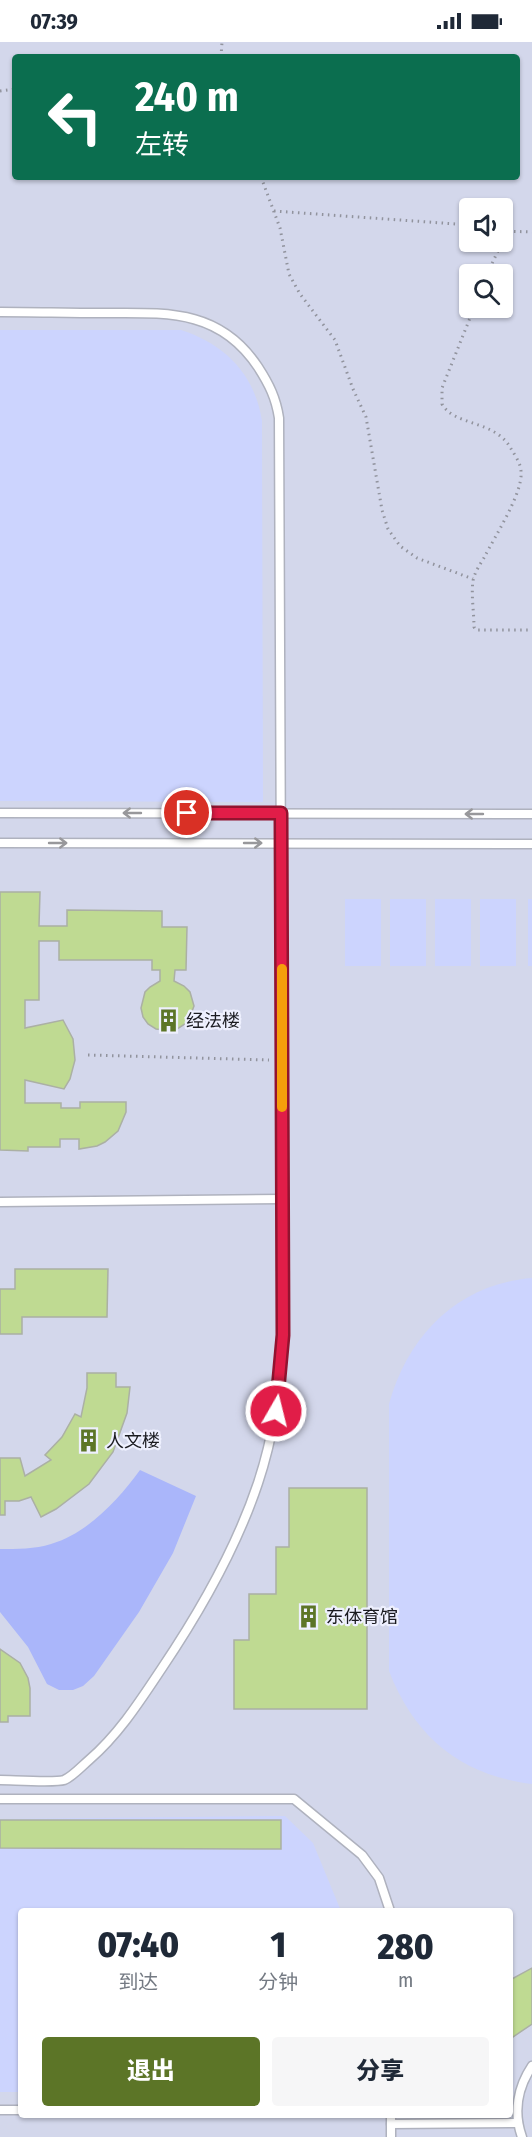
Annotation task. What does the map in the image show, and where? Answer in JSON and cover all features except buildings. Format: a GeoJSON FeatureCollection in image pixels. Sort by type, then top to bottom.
{"type":"FeatureCollection","features":[{"type":"Feature","properties":{"kind":"lane"},"geometry":{"type":"LineString","coordinates":[[0,312],[160,313],[190,317],[230,336],[253,359],[268,383],[277,405],[279,418],[283,1199],[283,1335],[278,1396],[267,1454],[259,1481],[228,1557],[188,1630],[136,1708],[102,1748],[64,1780],[0,1780]]}},
{"type":"Feature","properties":{"kind":"lane"},"geometry":{"type":"LineString","coordinates":[[0,813],[532,814]]}},
{"type":"Feature","properties":{"kind":"lane"},"geometry":{"type":"LineString","coordinates":[[0,843],[532,844]]}},
{"type":"Feature","properties":{"kind":"lane"},"geometry":{"type":"LineString","coordinates":[[0,1202],[283,1199]]}},
{"type":"Feature","properties":{"kind":"lane"},"geometry":{"type":"LineString","coordinates":[[0,1799],[294,1799],[362,1855],[379,1878],[389,1908]]}},
{"type":"Feature","properties":{"kind":"lane"},"geometry":{"type":"LineString","coordinates":[[522,2137],[514,2100],[532,2066]]}},
{"type":"Feature","properties":{"kind":"lane"},"geometry":{"type":"LineString","coordinates":[[0,2110],[18,2110]]}},
{"type":"Feature","properties":{"kind":"lane"},"geometry":{"type":"LineString","coordinates":[[391,2137],[391,2119],[518,2123]]}},
{"type":"Feature","properties":{"kind":"path"},"geometry":{"type":"LineString","coordinates":[[262,180],[280,228],[289,274],[300,294],[335,340],[352,389],[366,417],[382,510],[388,529],[400,546],[417,558],[473,579]]}},
{"type":"Feature","properties":{"kind":"path"},"geometry":{"type":"LineString","coordinates":[[274,211],[459,224]]}},
{"type":"Feature","properties":{"kind":"path"},"geometry":{"type":"LineString","coordinates":[[513,232],[532,232]]}},
{"type":"Feature","properties":{"kind":"path"},"geometry":{"type":"LineString","coordinates":[[470,318],[442,388],[442,404],[450,413],[481,424],[508,443],[520,465],[521,473],[520,484],[510,508],[473,579],[474,627],[476,630],[532,630]]}},
{"type":"Feature","properties":{"kind":"path"},"geometry":{"type":"LineString","coordinates":[[88,1055],[282,1061]]}},
{"type":"Feature","properties":{"kind":"shaded area"},"geometry":{"type":"Polygon","coordinates":[[[0,42],[532,42],[532,2137],[0,2137],[0,42]]]}},
{"type":"Feature","properties":{"kind":"shaded area"},"geometry":{"type":"Polygon","coordinates":[[[0,330],[181,330],[197,336],[224,353],[245,376],[253,389],[262,421],[263,802],[0,801],[0,330]]]}},
{"type":"Feature","properties":{"kind":"shaded area"},"geometry":{"type":"Polygon","coordinates":[[[345,899],[381,899],[381,966],[345,966],[345,899]]]}},
{"type":"Feature","properties":{"kind":"shaded area"},"geometry":{"type":"Polygon","coordinates":[[[390,899],[426,899],[426,966],[390,966],[390,899]]]}},
{"type":"Feature","properties":{"kind":"shaded area"},"geometry":{"type":"Polygon","coordinates":[[[435,899],[471,899],[471,966],[435,966],[435,899]]]}},
{"type":"Feature","properties":{"kind":"shaded area"},"geometry":{"type":"Polygon","coordinates":[[[480,899],[516,899],[516,966],[480,966],[480,899]]]}},
{"type":"Feature","properties":{"kind":"shaded area"},"geometry":{"type":"Polygon","coordinates":[[[528,899],[532,899],[532,966],[528,966],[528,899]]]}},
{"type":"Feature","properties":{"kind":"shaded area"},"geometry":{"type":"Polygon","coordinates":[[[532,1278],[532,1784],[483,1772],[462,1762],[444,1749],[412,1716],[389,1671],[389,1404],[409,1356],[423,1335],[440,1317],[459,1302],[481,1291],[505,1282],[532,1278]]]}},
{"type":"Feature","properties":{"kind":"shaded area"},"geometry":{"type":"Polygon","coordinates":[[[140,1470],[196,1496],[173,1553],[139,1612],[94,1676],[83,1686],[73,1690],[59,1690],[47,1684],[28,1647],[0,1612],[0,1549],[45,1546],[65,1539],[90,1524],[112,1504],[140,1470]]]}},
{"type":"Feature","properties":{"kind":"shaded area"},"geometry":{"type":"Polygon","coordinates":[[[285,1816],[313,1843],[340,1908],[18,1908],[18,2092],[0,2092],[0,1819],[285,1816]]]}},
{"type":"Feature","properties":{"kind":"slow traffic"},"geometry":{"type":"LineString","coordinates":[[282,969],[282,1107]]}},
{"type":"Feature","properties":{"kind":"place","name":"经法楼"},"geometry":{"type":"Point","coordinates":[168,1021]}},
{"type":"Feature","properties":{"kind":"place","name":"人文楼"},"geometry":{"type":"Point","coordinates":[88,1441]}},
{"type":"Feature","properties":{"kind":"place","name":"东体育馆"},"geometry":{"type":"Point","coordinates":[308,1617]}},
{"type":"Feature","properties":{"kind":"route"},"geometry":{"type":"LineString","coordinates":[[187,813],[281,813],[283,1335],[282,1366],[276,1411]]}}]}
